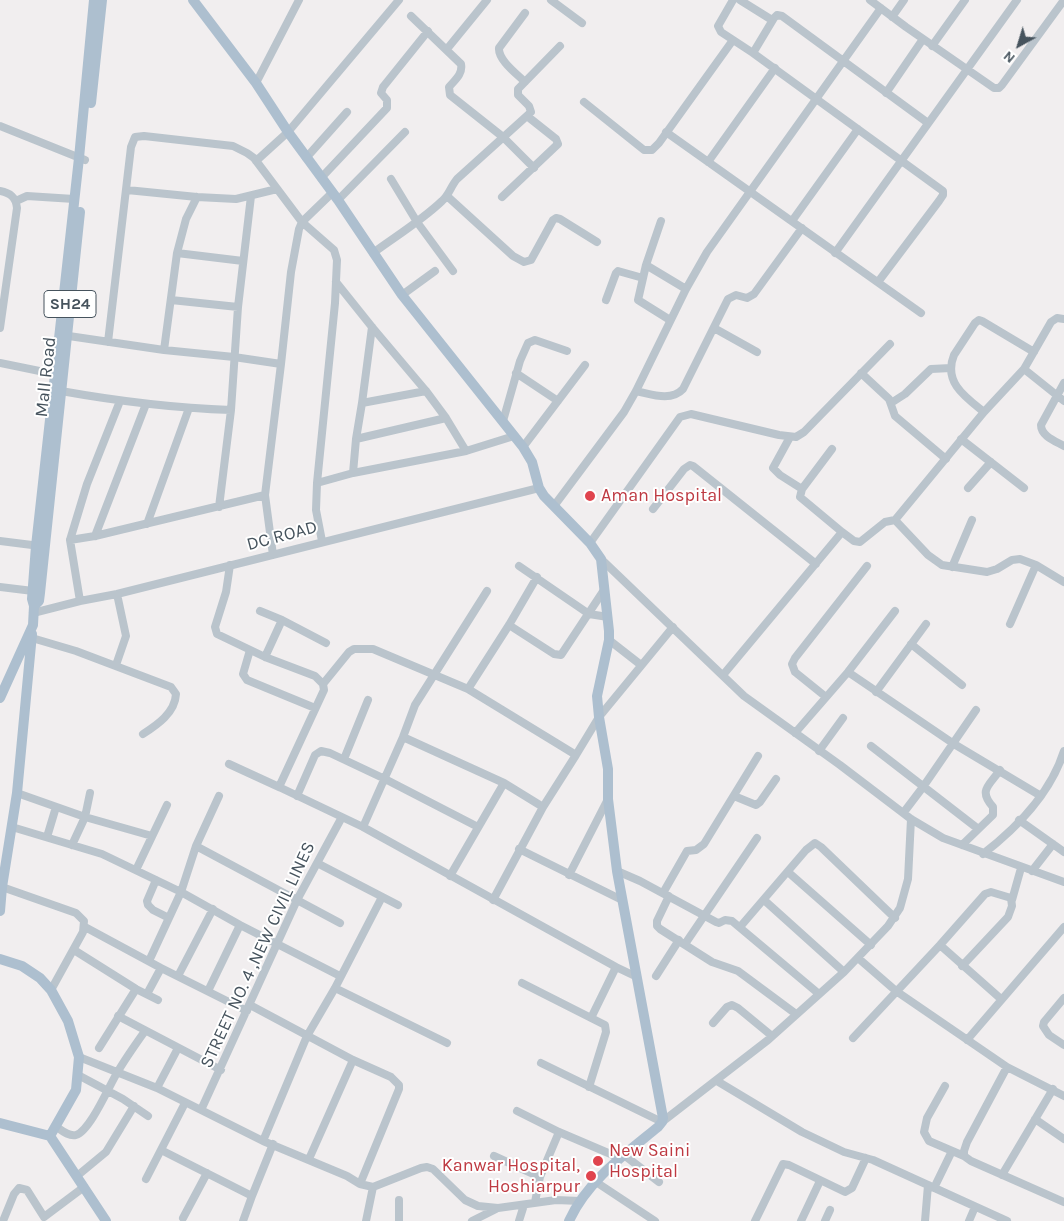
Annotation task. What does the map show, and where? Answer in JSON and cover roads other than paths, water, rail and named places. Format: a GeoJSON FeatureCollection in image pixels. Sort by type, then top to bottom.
{"type":"FeatureCollection","features":[{"type":"Feature","properties":{"kind":"main road","name":"Mall Road"},"geometry":{"type":"LineString","coordinates":[[63,335],[74,200],[82,159],[94,0]]}},
{"type":"Feature","properties":{"kind":"main road","name":"Mall Road"},"geometry":{"type":"LineString","coordinates":[[34,610],[40,593],[40,546],[82,159],[102,0]]}},
{"type":"Feature","properties":{"kind":"main road"},"geometry":{"type":"LineString","coordinates":[[192,0],[256,83],[402,295],[523,447],[532,462],[539,488],[544,496],[590,543],[600,559],[608,617],[609,640],[598,690],[599,717],[608,769],[608,799],[617,871],[662,1122],[622,1156],[596,1182],[580,1201],[572,1220]]}},
{"type":"Feature","properties":{"kind":"main road","name":"Mall Road"},"geometry":{"type":"LineString","coordinates":[[0,697],[33,626],[33,591],[61,391],[59,375]]}},
{"type":"Feature","properties":{"kind":"main road"},"geometry":{"type":"LineString","coordinates":[[0,911],[17,793],[33,626]]}},
{"type":"Feature","properties":{"kind":"main road"},"geometry":{"type":"LineString","coordinates":[[0,958],[22,966],[40,978],[51,990],[68,1022],[79,1057],[76,1090],[53,1131]]}},
{"type":"Feature","properties":{"kind":"main road"},"geometry":{"type":"LineString","coordinates":[[0,1124],[16,1128],[53,1131]]}},
{"type":"Feature","properties":{"kind":"main road"},"geometry":{"type":"LineString","coordinates":[[0,1130],[16,1128]]}},
{"type":"Feature","properties":{"kind":"main road"},"geometry":{"type":"LineString","coordinates":[[53,1131],[77,1176],[106,1221]]}},
{"type":"Feature","properties":{"kind":"street"},"geometry":{"type":"LineString","coordinates":[[256,83],[299,0]]}},
{"type":"Feature","properties":{"kind":"street"},"geometry":{"type":"LineString","coordinates":[[256,161],[288,132],[399,0]]}},
{"type":"Feature","properties":{"kind":"street"},"geometry":{"type":"LineString","coordinates":[[447,49],[487,0]]}},
{"type":"Feature","properties":{"kind":"street"},"geometry":{"type":"LineString","coordinates":[[551,0],[582,23]]}},
{"type":"Feature","properties":{"kind":"street"},"geometry":{"type":"LineString","coordinates":[[734,0],[718,26],[721,32],[775,68],[943,191],[943,196],[878,282]]}},
{"type":"Feature","properties":{"kind":"street"},"geometry":{"type":"LineString","coordinates":[[740,0],[772,20]]}},
{"type":"Feature","properties":{"kind":"street"},"geometry":{"type":"LineString","coordinates":[[870,0],[966,70],[991,87],[999,88],[1064,0]]}},
{"type":"Feature","properties":{"kind":"street"},"geometry":{"type":"LineString","coordinates":[[892,17],[904,0]]}},
{"type":"Feature","properties":{"kind":"street"},"geometry":{"type":"LineString","coordinates":[[932,46],[964,0]]}},
{"type":"Feature","properties":{"kind":"street"},"geometry":{"type":"LineString","coordinates":[[835,253],[1017,0]]}},
{"type":"Feature","properties":{"kind":"street"},"geometry":{"type":"LineString","coordinates":[[554,506],[618,421],[636,391],[670,320],[707,252],[881,8]]}},
{"type":"Feature","properties":{"kind":"street"},"geometry":{"type":"LineString","coordinates":[[525,13],[499,48],[499,51],[501,57],[525,82]]}},
{"type":"Feature","properties":{"kind":"street"},"geometry":{"type":"LineString","coordinates":[[753,53],[772,20],[777,15],[782,16],[928,123]]}},
{"type":"Feature","properties":{"kind":"street"},"geometry":{"type":"LineString","coordinates":[[411,16],[461,64],[462,67],[459,75],[449,86],[449,93],[504,137],[534,168]]}},
{"type":"Feature","properties":{"kind":"street"},"geometry":{"type":"LineString","coordinates":[[321,178],[386,108],[387,100],[381,93],[383,87],[428,31]]}},
{"type":"Feature","properties":{"kind":"street"},"geometry":{"type":"LineString","coordinates":[[886,93],[923,39]]}},
{"type":"Feature","properties":{"kind":"street"},"geometry":{"type":"LineString","coordinates":[[584,102],[644,150],[648,151],[655,148],[733,40]]}},
{"type":"Feature","properties":{"kind":"street"},"geometry":{"type":"LineString","coordinates":[[373,253],[417,222],[447,196],[452,185],[531,112],[517,93],[525,82],[560,46]]}},
{"type":"Feature","properties":{"kind":"street"},"geometry":{"type":"LineString","coordinates":[[708,162],[775,68]]}},
{"type":"Feature","properties":{"kind":"street"},"geometry":{"type":"LineString","coordinates":[[306,158],[347,112]]}},
{"type":"Feature","properties":{"kind":"street"},"geometry":{"type":"LineString","coordinates":[[502,197],[558,144],[556,139],[527,116]]}},
{"type":"Feature","properties":{"kind":"street"},"geometry":{"type":"LineString","coordinates":[[0,126],[82,159]]}},
{"type":"Feature","properties":{"kind":"street"},"geometry":{"type":"LineString","coordinates":[[792,221],[858,129]]}},
{"type":"Feature","properties":{"kind":"street"},"geometry":{"type":"LineString","coordinates":[[273,555],[266,496],[291,272],[302,222],[335,196],[405,132]]}},
{"type":"Feature","properties":{"kind":"street"},"geometry":{"type":"LineString","coordinates":[[666,132],[921,313]]}},
{"type":"Feature","properties":{"kind":"street"},"geometry":{"type":"LineString","coordinates":[[108,342],[133,140],[138,136],[232,146],[247,153],[256,161],[302,222],[334,250],[337,260],[317,483],[316,510],[322,541]]}},
{"type":"Feature","properties":{"kind":"street"},"geometry":{"type":"LineString","coordinates":[[391,179],[417,222],[453,271]]}},
{"type":"Feature","properties":{"kind":"street"},"geometry":{"type":"LineString","coordinates":[[127,190],[236,199],[277,189]]}},
{"type":"Feature","properties":{"kind":"street"},"geometry":{"type":"LineString","coordinates":[[0,191],[12,196],[16,201],[1,302],[0,328]]}},
{"type":"Feature","properties":{"kind":"street"},"geometry":{"type":"LineString","coordinates":[[16,201],[26,196],[74,200]]}},
{"type":"Feature","properties":{"kind":"street"},"geometry":{"type":"LineString","coordinates":[[219,507],[231,410],[238,307],[251,196]]}},
{"type":"Feature","properties":{"kind":"street"},"geometry":{"type":"LineString","coordinates":[[447,196],[513,256],[524,262],[531,260],[553,220],[556,218],[597,242]]}},
{"type":"Feature","properties":{"kind":"street"},"geometry":{"type":"LineString","coordinates":[[164,350],[177,253],[186,219],[197,197]]}},
{"type":"Feature","properties":{"kind":"street"},"geometry":{"type":"LineString","coordinates":[[661,221],[638,295],[639,302],[670,320]]}},
{"type":"Feature","properties":{"kind":"street"},"geometry":{"type":"LineString","coordinates":[[636,391],[674,397],[678,394],[728,299],[736,295],[747,298],[754,294],[802,228]]}},
{"type":"Feature","properties":{"kind":"street"},"geometry":{"type":"LineString","coordinates":[[177,253],[243,260]]}},
{"type":"Feature","properties":{"kind":"street"},"geometry":{"type":"LineString","coordinates":[[646,265],[686,289]]}},
{"type":"Feature","properties":{"kind":"street"},"geometry":{"type":"LineString","coordinates":[[402,295],[436,271]]}},
{"type":"Feature","properties":{"kind":"street"},"geometry":{"type":"LineString","coordinates":[[606,300],[618,271],[643,278]]}},
{"type":"Feature","properties":{"kind":"street"},"geometry":{"type":"LineString","coordinates":[[336,282],[426,391],[446,418],[466,451]]}},
{"type":"Feature","properties":{"kind":"street"},"geometry":{"type":"LineString","coordinates":[[170,300],[238,307]]}},
{"type":"Feature","properties":{"kind":"street"},"geometry":{"type":"LineString","coordinates":[[832,449],[802,488],[800,494],[802,500],[842,532],[860,542],[885,522],[895,520],[984,412],[1024,369],[1054,319],[1064,319]]}},
{"type":"Feature","properties":{"kind":"street"},"geometry":{"type":"LineString","coordinates":[[984,412],[963,395],[952,380],[951,368],[954,354],[975,323],[979,320],[1034,352]]}},
{"type":"Feature","properties":{"kind":"street"},"geometry":{"type":"LineString","coordinates":[[353,473],[372,327]]}},
{"type":"Feature","properties":{"kind":"street"},"geometry":{"type":"LineString","coordinates":[[714,328],[757,352]]}},
{"type":"Feature","properties":{"kind":"street"},"geometry":{"type":"LineString","coordinates":[[63,335],[164,350],[281,364]]}},
{"type":"Feature","properties":{"kind":"street"},"geometry":{"type":"LineString","coordinates":[[503,422],[516,373],[526,346],[531,340],[543,342],[567,351]]}},
{"type":"Feature","properties":{"kind":"street"},"geometry":{"type":"LineString","coordinates":[[590,543],[680,417],[691,414],[790,437],[800,436],[890,344]]}},
{"type":"Feature","properties":{"kind":"street"},"geometry":{"type":"LineString","coordinates":[[0,364],[59,375]]}},
{"type":"Feature","properties":{"kind":"street"},"geometry":{"type":"LineString","coordinates":[[523,447],[585,365]]}},
{"type":"Feature","properties":{"kind":"street"},"geometry":{"type":"LineString","coordinates":[[891,403],[905,394],[931,369],[951,368]]}},
{"type":"Feature","properties":{"kind":"street"},"geometry":{"type":"LineString","coordinates":[[1024,369],[1064,401]]}},
{"type":"Feature","properties":{"kind":"street"},"geometry":{"type":"LineString","coordinates":[[516,373],[558,401]]}},
{"type":"Feature","properties":{"kind":"street"},"geometry":{"type":"LineString","coordinates":[[861,373],[891,403],[895,416],[946,458]]}},
{"type":"Feature","properties":{"kind":"street"},"geometry":{"type":"LineString","coordinates":[[1064,383],[1041,425],[1041,429],[1050,438],[1064,446]]}},
{"type":"Feature","properties":{"kind":"street"},"geometry":{"type":"LineString","coordinates":[[61,391],[146,404],[231,410]]}},
{"type":"Feature","properties":{"kind":"street"},"geometry":{"type":"LineString","coordinates":[[362,403],[426,391]]}},
{"type":"Feature","properties":{"kind":"street"},"geometry":{"type":"LineString","coordinates":[[80,601],[70,540],[87,484],[120,401]]}},
{"type":"Feature","properties":{"kind":"street"},"geometry":{"type":"LineString","coordinates":[[95,536],[146,404]]}},
{"type":"Feature","properties":{"kind":"street"},"geometry":{"type":"LineString","coordinates":[[148,524],[190,408]]}},
{"type":"Feature","properties":{"kind":"street"},"geometry":{"type":"LineString","coordinates":[[356,439],[446,418]]}},
{"type":"Feature","properties":{"kind":"street"},"geometry":{"type":"LineString","coordinates":[[317,483],[353,473],[466,451],[514,436]]}},
{"type":"Feature","properties":{"kind":"street"},"geometry":{"type":"LineString","coordinates":[[790,437],[773,468],[780,475],[802,488]]}},
{"type":"Feature","properties":{"kind":"street"},"geometry":{"type":"LineString","coordinates":[[961,439],[1024,488]]}},
{"type":"Feature","properties":{"kind":"street"},"geometry":{"type":"LineString","coordinates":[[968,488],[991,462]]}},
{"type":"Feature","properties":{"kind":"street"},"geometry":{"type":"LineString","coordinates":[[652,509],[684,469],[690,465],[694,466],[816,564]]}},
{"type":"Feature","properties":{"kind":"street","name":"DC ROAD"},"geometry":{"type":"LineString","coordinates":[[34,610],[117,594],[539,488]]}},
{"type":"Feature","properties":{"kind":"street"},"geometry":{"type":"LineString","coordinates":[[70,540],[95,536],[266,496]]}},
{"type":"Feature","properties":{"kind":"street"},"geometry":{"type":"LineString","coordinates":[[895,520],[928,555],[942,565],[987,572],[997,569],[1012,560],[1020,559],[1036,565],[1064,582]]}},
{"type":"Feature","properties":{"kind":"street"},"geometry":{"type":"LineString","coordinates":[[952,567],[972,520]]}},
{"type":"Feature","properties":{"kind":"street"},"geometry":{"type":"LineString","coordinates":[[723,675],[842,532]]}},
{"type":"Feature","properties":{"kind":"street"},"geometry":{"type":"LineString","coordinates":[[0,541],[40,546]]}},
{"type":"Feature","properties":{"kind":"street"},"geometry":{"type":"LineString","coordinates":[[600,559],[674,627],[744,696],[911,819],[935,834],[1021,868],[1061,881],[1064,873]]}},
{"type":"Feature","properties":{"kind":"street"},"geometry":{"type":"LineString","coordinates":[[1010,624],[1036,565]]}},
{"type":"Feature","properties":{"kind":"street"},"geometry":{"type":"LineString","coordinates":[[230,566],[226,592],[215,627],[216,631],[221,637],[265,657],[315,676],[324,684]]}},
{"type":"Feature","properties":{"kind":"street"},"geometry":{"type":"LineString","coordinates":[[519,566],[588,614],[608,617]]}},
{"type":"Feature","properties":{"kind":"street"},"geometry":{"type":"LineString","coordinates":[[826,697],[795,672],[792,664],[867,566]]}},
{"type":"Feature","properties":{"kind":"street"},"geometry":{"type":"LineString","coordinates":[[468,689],[537,577]]}},
{"type":"Feature","properties":{"kind":"street"},"geometry":{"type":"LineString","coordinates":[[0,587],[33,591]]}},
{"type":"Feature","properties":{"kind":"street"},"geometry":{"type":"LineString","coordinates":[[509,625],[558,655],[564,652],[604,590]]}},
{"type":"Feature","properties":{"kind":"street"},"geometry":{"type":"LineString","coordinates":[[363,827],[404,737],[416,705],[487,591]]}},
{"type":"Feature","properties":{"kind":"street"},"geometry":{"type":"LineString","coordinates":[[116,665],[126,636],[117,594]]}},
{"type":"Feature","properties":{"kind":"street"},"geometry":{"type":"LineString","coordinates":[[260,611],[326,643]]}},
{"type":"Feature","properties":{"kind":"street"},"geometry":{"type":"LineString","coordinates":[[795,733],[848,672],[895,611]]}},
{"type":"Feature","properties":{"kind":"street"},"geometry":{"type":"LineString","coordinates":[[265,657],[282,620]]}},
{"type":"Feature","properties":{"kind":"street"},"geometry":{"type":"LineString","coordinates":[[876,692],[926,624]]}},
{"type":"Feature","properties":{"kind":"street"},"geometry":{"type":"LineString","coordinates":[[493,900],[543,807],[599,717],[674,627]]}},
{"type":"Feature","properties":{"kind":"street"},"geometry":{"type":"LineString","coordinates":[[32,638],[116,665],[171,686],[176,694],[176,699],[160,723],[143,734]]}},
{"type":"Feature","properties":{"kind":"street"},"geometry":{"type":"LineString","coordinates":[[609,640],[641,665]]}},
{"type":"Feature","properties":{"kind":"street"},"geometry":{"type":"LineString","coordinates":[[911,644],[962,684]]}},
{"type":"Feature","properties":{"kind":"street"},"geometry":{"type":"LineString","coordinates":[[279,787],[324,690],[324,684],[342,658],[354,649],[373,649],[468,689],[576,755]]}},
{"type":"Feature","properties":{"kind":"street"},"geometry":{"type":"LineString","coordinates":[[250,650],[243,674],[247,680],[315,708]]}},
{"type":"Feature","properties":{"kind":"street"},"geometry":{"type":"LineString","coordinates":[[848,672],[954,744],[1041,796]]}},
{"type":"Feature","properties":{"kind":"street"},"geometry":{"type":"LineString","coordinates":[[344,760],[368,700]]}},
{"type":"Feature","properties":{"kind":"street"},"geometry":{"type":"LineString","coordinates":[[904,812],[954,744],[976,710]]}},
{"type":"Feature","properties":{"kind":"street"},"geometry":{"type":"LineString","coordinates":[[819,750],[842,718]]}},
{"type":"Feature","properties":{"kind":"street"},"geometry":{"type":"LineString","coordinates":[[404,737],[504,783],[543,807]]}},
{"type":"Feature","properties":{"kind":"street"},"geometry":{"type":"LineString","coordinates":[[871,746],[977,828]]}},
{"type":"Feature","properties":{"kind":"street"},"geometry":{"type":"LineString","coordinates":[[297,796],[315,755],[319,751],[330,753],[385,779],[478,827]]}},
{"type":"Feature","properties":{"kind":"street"},"geometry":{"type":"LineString","coordinates":[[983,854],[1020,820],[1041,796],[1055,774],[1064,751]]}},
{"type":"Feature","properties":{"kind":"street"},"geometry":{"type":"LineString","coordinates":[[758,756],[704,844],[699,848],[686,851],[684,854],[656,923],[660,929],[712,962],[738,971],[796,1014]]}},
{"type":"Feature","properties":{"kind":"street"},"geometry":{"type":"LineString","coordinates":[[230,764],[363,827],[493,900],[637,977]]}},
{"type":"Feature","properties":{"kind":"street"},"geometry":{"type":"LineString","coordinates":[[962,845],[977,828],[993,815],[993,807],[985,798],[985,794],[1000,770]]}},
{"type":"Feature","properties":{"kind":"street"},"geometry":{"type":"LineString","coordinates":[[734,796],[756,805],[776,779]]}},
{"type":"Feature","properties":{"kind":"street"},"geometry":{"type":"LineString","coordinates":[[450,876],[504,783]]}},
{"type":"Feature","properties":{"kind":"street"},"geometry":{"type":"LineString","coordinates":[[17,793],[85,817],[152,836]]}},
{"type":"Feature","properties":{"kind":"street"},"geometry":{"type":"LineString","coordinates":[[72,845],[85,817],[90,793]]}},
{"type":"Feature","properties":{"kind":"street"},"geometry":{"type":"LineString","coordinates":[[149,962],[181,892],[196,846],[218,796]]}},
{"type":"Feature","properties":{"kind":"street"},"geometry":{"type":"LineString","coordinates":[[569,875],[608,799]]}},
{"type":"Feature","properties":{"kind":"street"},"geometry":{"type":"LineString","coordinates":[[136,870],[167,805]]}},
{"type":"Feature","properties":{"kind":"street"},"geometry":{"type":"LineString","coordinates":[[47,837],[56,807]]}},
{"type":"Feature","properties":{"kind":"street","name":"STREET NO. 4 ,NEW CIVIL LINES"},"geometry":{"type":"LineString","coordinates":[[202,1110],[297,900],[342,817]]}},
{"type":"Feature","properties":{"kind":"street"},"geometry":{"type":"LineString","coordinates":[[541,1063],[662,1122],[772,1036],[844,972],[895,918],[904,898],[908,879],[911,819]]}},
{"type":"Feature","properties":{"kind":"street"},"geometry":{"type":"LineString","coordinates":[[1020,820],[1064,852]]}},
{"type":"Feature","properties":{"kind":"street"},"geometry":{"type":"LineString","coordinates":[[12,827],[102,854],[181,892],[240,925],[340,976]]}},
{"type":"Feature","properties":{"kind":"street"},"geometry":{"type":"LineString","coordinates":[[656,976],[704,915],[757,838]]}},
{"type":"Feature","properties":{"kind":"street"},"geometry":{"type":"LineString","coordinates":[[740,928],[806,850],[815,843],[895,918]]}},
{"type":"Feature","properties":{"kind":"street"},"geometry":{"type":"LineString","coordinates":[[1032,871],[1053,844]]}},
{"type":"Feature","properties":{"kind":"street"},"geometry":{"type":"LineString","coordinates":[[196,846],[340,923]]}},
{"type":"Feature","properties":{"kind":"street"},"geometry":{"type":"LineString","coordinates":[[519,849],[622,900]]}},
{"type":"Feature","properties":{"kind":"street"},"geometry":{"type":"LineString","coordinates":[[317,863],[398,905]]}},
{"type":"Feature","properties":{"kind":"street"},"geometry":{"type":"LineString","coordinates":[[962,966],[1008,917],[1021,868]]}},
{"type":"Feature","properties":{"kind":"street"},"geometry":{"type":"LineString","coordinates":[[617,871],[719,923],[729,920],[819,994]]}},
{"type":"Feature","properties":{"kind":"street"},"geometry":{"type":"LineString","coordinates":[[788,872],[871,945]]}},
{"type":"Feature","properties":{"kind":"street"},"geometry":{"type":"LineString","coordinates":[[156,880],[147,901],[148,905],[153,910],[169,918]]}},
{"type":"Feature","properties":{"kind":"street"},"geometry":{"type":"LineString","coordinates":[[2,887],[76,913],[81,917],[85,927],[149,962],[391,1077],[399,1085],[399,1089],[360,1184]]}},
{"type":"Feature","properties":{"kind":"street"},"geometry":{"type":"LineString","coordinates":[[852,1038],[940,945],[985,894],[991,892],[1009,896],[1012,900]]}},
{"type":"Feature","properties":{"kind":"street"},"geometry":{"type":"LineString","coordinates":[[263,1141],[307,1036],[335,988],[382,897]]}},
{"type":"Feature","properties":{"kind":"street"},"geometry":{"type":"LineString","coordinates":[[764,900],[844,972]]}},
{"type":"Feature","properties":{"kind":"street"},"geometry":{"type":"LineString","coordinates":[[178,976],[212,909]]}},
{"type":"Feature","properties":{"kind":"street"},"geometry":{"type":"LineString","coordinates":[[208,991],[240,925]]}},
{"type":"Feature","properties":{"kind":"street"},"geometry":{"type":"LineString","coordinates":[[51,990],[85,927]]}},
{"type":"Feature","properties":{"kind":"street"},"geometry":{"type":"LineString","coordinates":[[967,1040],[1064,927]]}},
{"type":"Feature","properties":{"kind":"street"},"geometry":{"type":"LineString","coordinates":[[940,945],[1001,999]]}},
{"type":"Feature","properties":{"kind":"street"},"geometry":{"type":"LineString","coordinates":[[74,950],[136,989],[158,1000]]}},
{"type":"Feature","properties":{"kind":"street"},"geometry":{"type":"LineString","coordinates":[[858,958],[896,990],[1007,1068],[1064,1096]]}},
{"type":"Feature","properties":{"kind":"street"},"geometry":{"type":"LineString","coordinates":[[591,1018],[616,967]]}},
{"type":"Feature","properties":{"kind":"street"},"geometry":{"type":"LineString","coordinates":[[147,994],[161,968]]}},
{"type":"Feature","properties":{"kind":"street"},"geometry":{"type":"LineString","coordinates":[[522,983],[600,1022],[606,1028],[589,1086]]}},
{"type":"Feature","properties":{"kind":"street"},"geometry":{"type":"LineString","coordinates":[[335,988],[447,1043]]}},
{"type":"Feature","properties":{"kind":"street"},"geometry":{"type":"LineString","coordinates":[[99,1048],[136,989]]}},
{"type":"Feature","properties":{"kind":"street"},"geometry":{"type":"LineString","coordinates":[[1064,998],[1044,1022],[1043,1026],[1049,1034],[1064,1045]]}},
{"type":"Feature","properties":{"kind":"street"},"geometry":{"type":"LineString","coordinates":[[713,1023],[727,1007],[732,1005],[772,1036]]}},
{"type":"Feature","properties":{"kind":"street"},"geometry":{"type":"LineString","coordinates":[[118,1016],[221,1070]]}},
{"type":"Feature","properties":{"kind":"street"},"geometry":{"type":"LineString","coordinates":[[53,1131],[76,1136],[80,1133],[88,1124],[117,1072],[145,1031]]}},
{"type":"Feature","properties":{"kind":"street"},"geometry":{"type":"LineString","coordinates":[[157,1088],[178,1048]]}},
{"type":"Feature","properties":{"kind":"street"},"geometry":{"type":"LineString","coordinates":[[79,1057],[157,1088],[263,1141],[309,1159],[360,1184],[373,1187],[427,1167],[433,1170],[471,1204],[478,1206],[498,1208],[535,1202],[580,1201]]}},
{"type":"Feature","properties":{"kind":"street"},"geometry":{"type":"LineString","coordinates":[[309,1159],[353,1060]]}},
{"type":"Feature","properties":{"kind":"street"},"geometry":{"type":"LineString","coordinates":[[964,1156],[967,1142],[1007,1068]]}},
{"type":"Feature","properties":{"kind":"street"},"geometry":{"type":"LineString","coordinates":[[78,1075],[134,1106],[148,1116]]}},
{"type":"Feature","properties":{"kind":"street"},"geometry":{"type":"LineString","coordinates":[[717,1080],[802,1132],[844,1152],[866,1158],[931,1186],[1007,1221]]}},
{"type":"Feature","properties":{"kind":"street"},"geometry":{"type":"LineString","coordinates":[[944,1086],[928,1118],[924,1132],[929,1141],[1064,1202]]}},
{"type":"Feature","properties":{"kind":"street"},"geometry":{"type":"LineString","coordinates":[[1002,1175],[1053,1089]]}},
{"type":"Feature","properties":{"kind":"street"},"geometry":{"type":"LineString","coordinates":[[146,1179],[185,1103]]}},
{"type":"Feature","properties":{"kind":"street"},"geometry":{"type":"LineString","coordinates":[[77,1176],[106,1152],[134,1106]]}},
{"type":"Feature","properties":{"kind":"street"},"geometry":{"type":"LineString","coordinates":[[518,1111],[559,1132],[622,1156],[659,1182]]}},
{"type":"Feature","properties":{"kind":"street"},"geometry":{"type":"LineString","coordinates":[[1035,1119],[1064,1139]]}},
{"type":"Feature","properties":{"kind":"street"},"geometry":{"type":"LineString","coordinates":[[535,1202],[540,1177],[559,1132]]}},
{"type":"Feature","properties":{"kind":"street"},"geometry":{"type":"LineString","coordinates":[[243,1221],[273,1144]]}},
{"type":"Feature","properties":{"kind":"street"},"geometry":{"type":"LineString","coordinates":[[161,1150],[252,1196]]}},
{"type":"Feature","properties":{"kind":"street"},"geometry":{"type":"LineString","coordinates":[[925,1221],[931,1186],[952,1151]]}},
{"type":"Feature","properties":{"kind":"street"},"geometry":{"type":"LineString","coordinates":[[494,1156],[540,1177]]}},
{"type":"Feature","properties":{"kind":"street"},"geometry":{"type":"LineString","coordinates":[[755,1221],[783,1164],[789,1165],[841,1192],[849,1191],[852,1188],[866,1158]]}},
{"type":"Feature","properties":{"kind":"street"},"geometry":{"type":"LineString","coordinates":[[183,1218],[207,1173]]}},
{"type":"Feature","properties":{"kind":"street"},"geometry":{"type":"LineString","coordinates":[[801,1221],[820,1181]]}},
{"type":"Feature","properties":{"kind":"street"},"geometry":{"type":"LineString","coordinates":[[596,1182],[655,1221]]}},
{"type":"Feature","properties":{"kind":"street"},"geometry":{"type":"LineString","coordinates":[[3,1221],[14,1194],[21,1188],[27,1190],[45,1220],[84,1187]]}},
{"type":"Feature","properties":{"kind":"street"},"geometry":{"type":"LineString","coordinates":[[366,1221],[373,1187]]}},
{"type":"Feature","properties":{"kind":"street"},"geometry":{"type":"LineString","coordinates":[[399,1200],[399,1221]]}},
{"type":"Feature","properties":{"kind":"street"},"geometry":{"type":"LineString","coordinates":[[519,1221],[524,1205]]}},
{"type":"Feature","properties":{"kind":"street"},"geometry":{"type":"LineString","coordinates":[[969,1221],[975,1206]]}},
{"type":"Feature","properties":{"kind":"street"},"geometry":{"type":"LineString","coordinates":[[472,1221],[498,1208]]}},
{"type":"Feature","properties":{"kind":"street"},"geometry":{"type":"LineString","coordinates":[[825,1221],[830,1210]]}},
{"type":"Feature","properties":{"kind":"place","name":"Aman Hospital"},"geometry":{"type":"Point","coordinates":[590,496]}},
{"type":"Feature","properties":{"kind":"place","name":"New Saini Hospital"},"geometry":{"type":"Point","coordinates":[598,1161]}},
{"type":"Feature","properties":{"kind":"place","name":"Kanwar Hospital, Hoshiarpur"},"geometry":{"type":"Point","coordinates":[591,1176]}}]}
